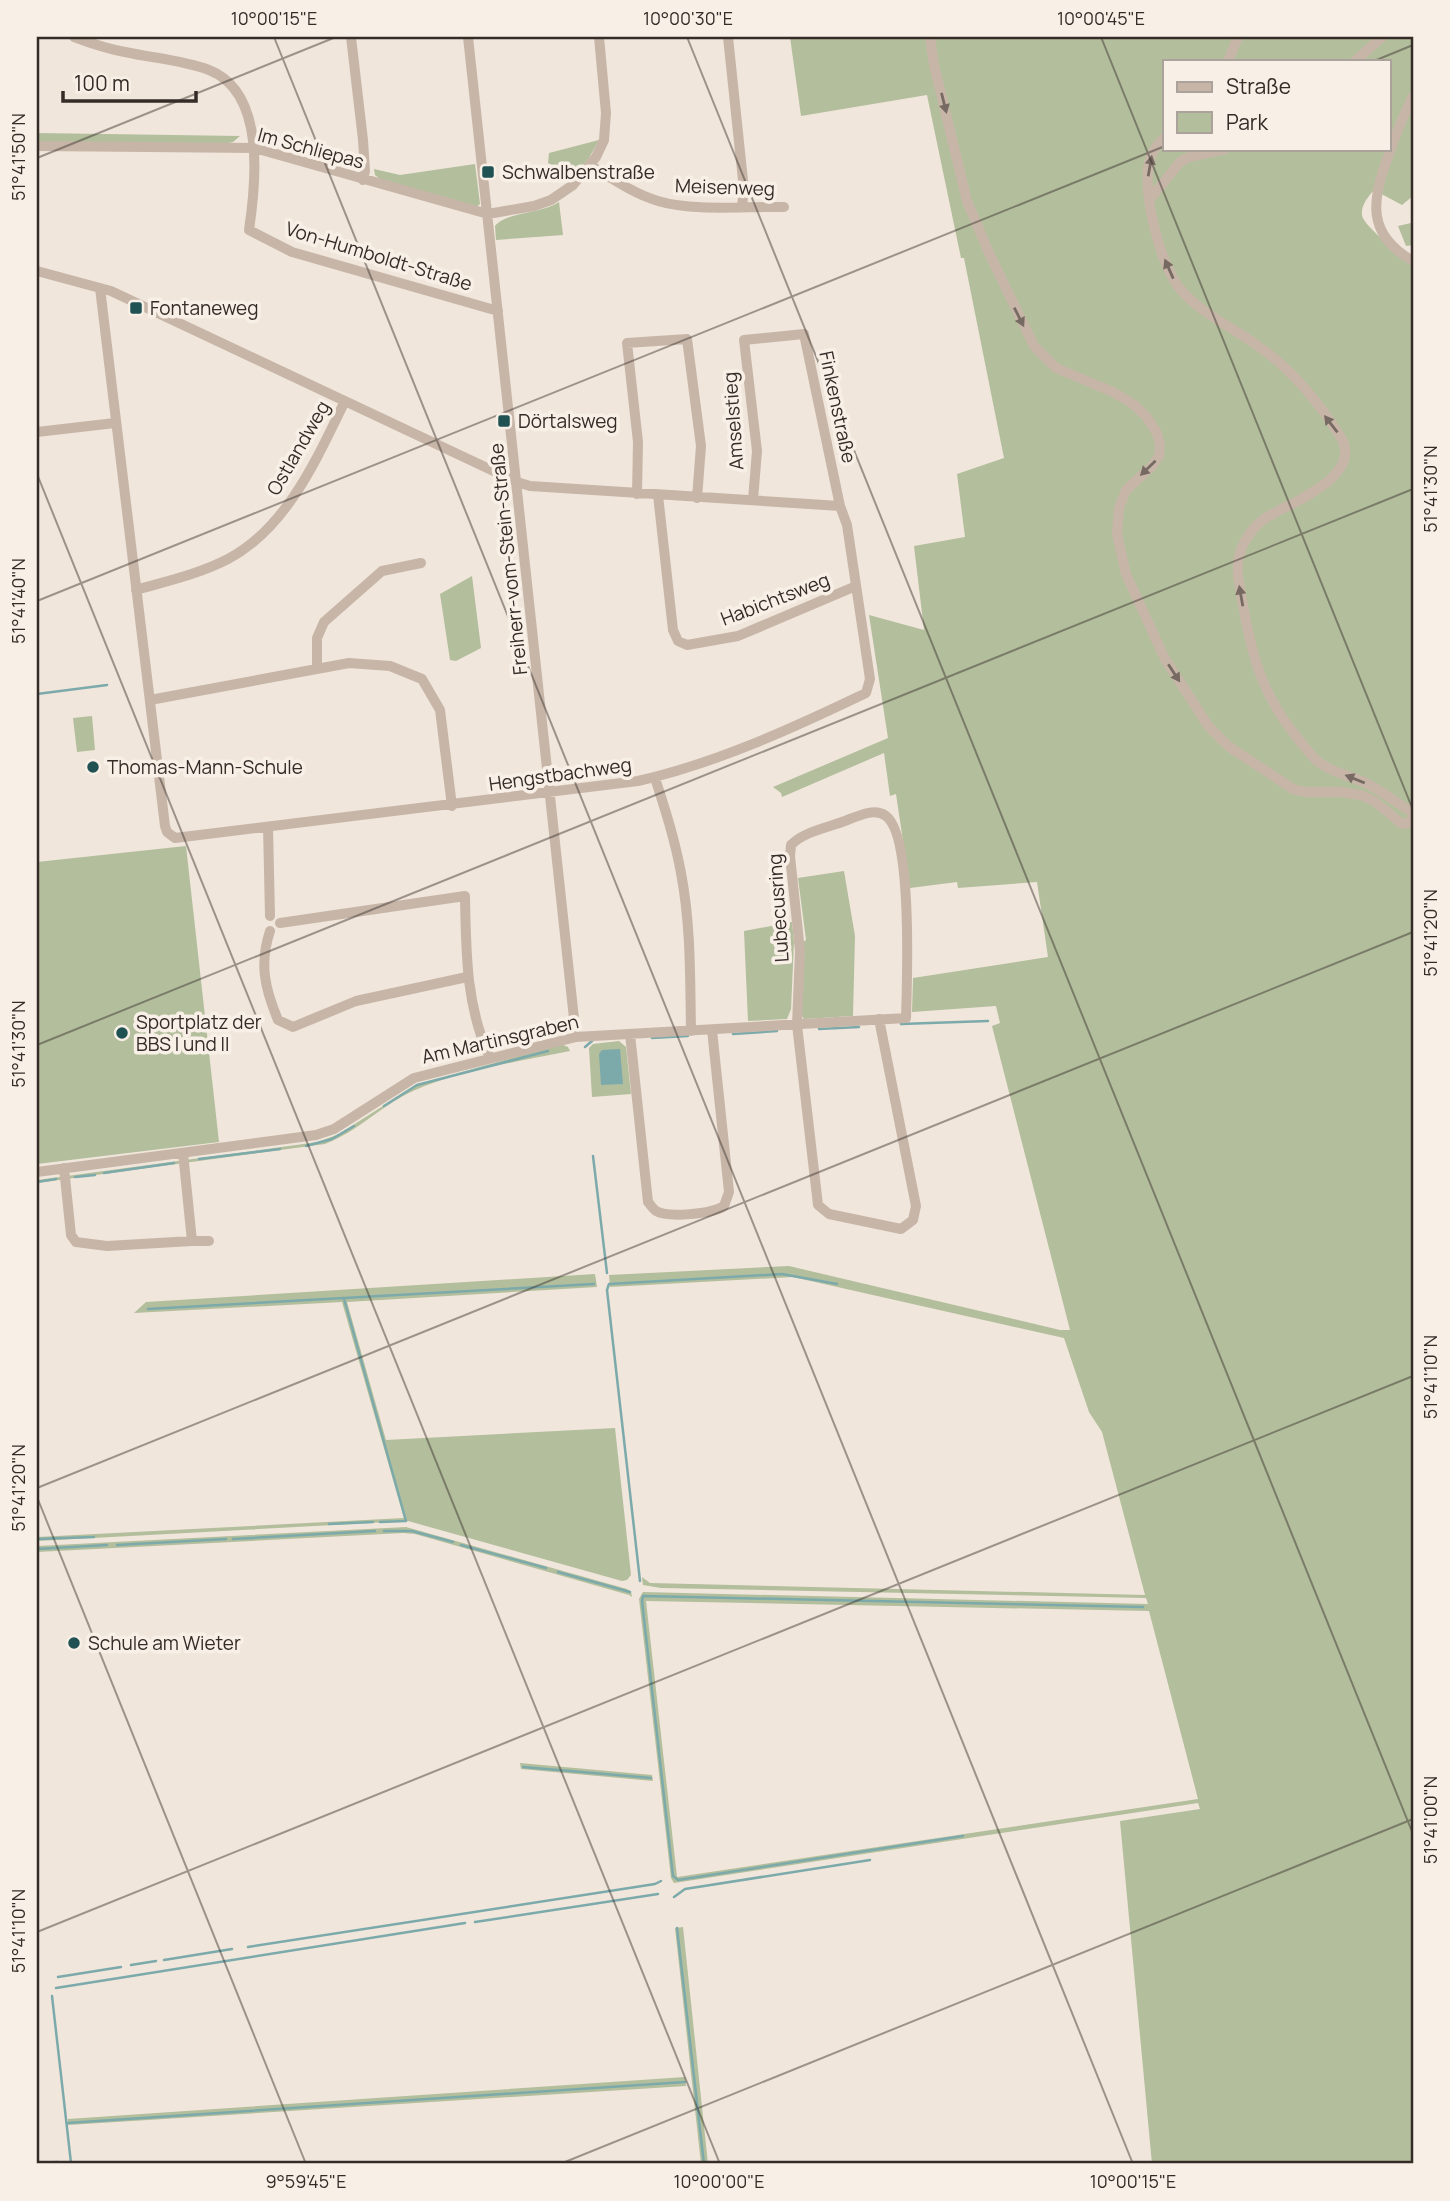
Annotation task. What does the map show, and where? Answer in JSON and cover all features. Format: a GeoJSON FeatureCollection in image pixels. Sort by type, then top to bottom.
{"type":"FeatureCollection","features":[{"type":"Feature","properties":{"kind":"street"},"geometry":{"type":"LineString","coordinates":[[74,37],[122,52],[210,71],[220,76],[231,86],[243,107],[256,148]]}},
{"type":"Feature","properties":{"kind":"street"},"geometry":{"type":"LineString","coordinates":[[351,37],[363,140],[363,180]]}},
{"type":"Feature","properties":{"kind":"street","name":"Freiherr-vom-Stein-Straße"},"geometry":{"type":"LineString","coordinates":[[468,37],[576,1037]]}},
{"type":"Feature","properties":{"kind":"street"},"geometry":{"type":"LineString","coordinates":[[488,214],[534,206],[551,200],[573,185],[590,165],[604,141],[606,124],[599,37]]}},
{"type":"Feature","properties":{"kind":"street"},"geometry":{"type":"LineString","coordinates":[[728,37],[743,177],[742,206]]}},
{"type":"Feature","properties":{"kind":"street"},"geometry":{"type":"LineString","coordinates":[[930,37],[934,65],[967,201],[1031,340],[1041,355],[1056,368],[1113,392],[1133,404],[1150,421],[1157,433],[1159,456],[1126,490],[1119,508],[1117,534],[1126,574],[1165,659],[1219,738],[1289,787],[1305,792],[1361,795],[1374,801],[1402,824],[1408,823],[1413,816],[1376,789],[1325,767],[1316,760],[1279,714],[1257,670],[1239,583],[1237,568],[1240,551],[1249,534],[1261,522],[1311,494],[1334,475],[1343,462],[1345,449],[1338,433],[1302,387],[1277,361],[1191,300],[1179,288],[1162,254],[1150,199],[1148,173],[1151,157],[1163,140]]}},
{"type":"Feature","properties":{"kind":"street"},"geometry":{"type":"LineString","coordinates":[[1228,60],[1238,37]]}},
{"type":"Feature","properties":{"kind":"street"},"geometry":{"type":"LineString","coordinates":[[1355,60],[1381,37]]}},
{"type":"Feature","properties":{"kind":"street"},"geometry":{"type":"LineString","coordinates":[[1413,96],[1380,177],[1376,201],[1378,221],[1384,235],[1395,248],[1413,261]]}},
{"type":"Feature","properties":{"kind":"street","name":"Im Schliepas"},"geometry":{"type":"LineString","coordinates":[[37,146],[256,148],[488,214]]}},
{"type":"Feature","properties":{"kind":"street","name":"Von-Humboldt-Straße"},"geometry":{"type":"LineString","coordinates":[[256,148],[249,230],[292,252],[498,311]]}},
{"type":"Feature","properties":{"kind":"street"},"geometry":{"type":"LineString","coordinates":[[1150,199],[1180,162],[1221,150]]}},
{"type":"Feature","properties":{"kind":"street","name":"Meisenweg"},"geometry":{"type":"LineString","coordinates":[[590,165],[660,202],[677,205],[784,207]]}},
{"type":"Feature","properties":{"kind":"street"},"geometry":{"type":"LineString","coordinates":[[37,271],[121,296],[530,486],[840,506]]}},
{"type":"Feature","properties":{"kind":"street"},"geometry":{"type":"LineString","coordinates":[[100,288],[150,701],[349,663],[390,666],[422,679],[440,710],[452,806]]}},
{"type":"Feature","properties":{"kind":"street","name":"Finkenstraße"},"geometry":{"type":"LineString","coordinates":[[744,340],[804,334],[840,506]]}},
{"type":"Feature","properties":{"kind":"street"},"geometry":{"type":"LineString","coordinates":[[637,494],[638,442],[626,343],[687,339],[701,446],[697,498]]}},
{"type":"Feature","properties":{"kind":"street","name":"Amselstieg"},"geometry":{"type":"LineString","coordinates":[[744,340],[757,451],[753,499]]}},
{"type":"Feature","properties":{"kind":"street","name":"Ostlandweg"},"geometry":{"type":"LineString","coordinates":[[136,590],[217,564],[243,550],[295,494],[345,401]]}},
{"type":"Feature","properties":{"kind":"street"},"geometry":{"type":"LineString","coordinates":[[37,432],[115,423]]}},
{"type":"Feature","properties":{"kind":"street","name":"Habichtsweg"},"geometry":{"type":"LineString","coordinates":[[658,495],[673,630],[678,641],[687,645],[738,636],[856,586]]}},
{"type":"Feature","properties":{"kind":"street","name":"Habichtsweg"},"geometry":{"type":"LineString","coordinates":[[840,506],[846,525],[860,608]]}},
{"type":"Feature","properties":{"kind":"street"},"geometry":{"type":"LineString","coordinates":[[317,668],[317,638],[324,622],[382,571],[421,563]]}},
{"type":"Feature","properties":{"kind":"street","name":"Hengstbachweg"},"geometry":{"type":"LineString","coordinates":[[150,701],[165,826],[169,835],[179,839],[550,794],[655,778],[757,742],[866,693],[870,679],[860,608]]}},
{"type":"Feature","properties":{"kind":"street"},"geometry":{"type":"LineString","coordinates":[[655,778],[674,840],[683,882],[689,934],[691,1031]]}},
{"type":"Feature","properties":{"kind":"street","name":"Lubecusring"},"geometry":{"type":"LineString","coordinates":[[797,1025],[800,951],[790,863],[791,845],[802,837],[873,813],[881,813],[890,820],[901,858],[907,910],[906,1018]]}},
{"type":"Feature","properties":{"kind":"street"},"geometry":{"type":"LineString","coordinates":[[268,828],[270,916],[265,924],[270,931]]}},
{"type":"Feature","properties":{"kind":"street"},"geometry":{"type":"LineString","coordinates":[[281,923],[465,896],[467,977],[480,1037],[490,1058]]}},
{"type":"Feature","properties":{"kind":"street"},"geometry":{"type":"LineString","coordinates":[[270,916],[277,917],[281,923]]}},
{"type":"Feature","properties":{"kind":"street"},"geometry":{"type":"LineString","coordinates":[[270,931],[277,930],[281,923]]}},
{"type":"Feature","properties":{"kind":"street"},"geometry":{"type":"LineString","coordinates":[[270,931],[264,949],[266,992],[278,1020],[293,1027],[356,1001],[467,977]]}},
{"type":"Feature","properties":{"kind":"street","name":"Am Martinsgraben"},"geometry":{"type":"LineString","coordinates":[[37,1172],[324,1133],[411,1079],[576,1037],[906,1018]]}},
{"type":"Feature","properties":{"kind":"street"},"geometry":{"type":"LineString","coordinates":[[797,1025],[819,1206],[829,1214],[901,1229],[913,1220],[916,1206],[880,1019]]}},
{"type":"Feature","properties":{"kind":"street"},"geometry":{"type":"LineString","coordinates":[[630,1034],[648,1202],[656,1211],[665,1214],[708,1213],[723,1206],[729,1188],[712,1030]]}},
{"type":"Feature","properties":{"kind":"street"},"geometry":{"type":"LineString","coordinates":[[183,1153],[192,1241]]}},
{"type":"Feature","properties":{"kind":"street"},"geometry":{"type":"LineString","coordinates":[[64,1168],[71,1235],[76,1242],[107,1246],[209,1241]]}},
{"type":"Feature","properties":{"kind":"green space"},"geometry":{"type":"Polygon","coordinates":[[[790,37],[1413,37],[1413,196],[1402,205],[1374,190],[1365,201],[1362,215],[1384,241],[1413,265],[1413,2164],[1152,2164],[1120,1821],[1200,1809],[1198,1803],[674,1883],[671,1878],[639,1599],[643,1592],[1148,1604],[1146,1598],[661,1588],[643,1585],[642,1577],[650,1583],[1145,1595],[1102,1432],[1089,1412],[1064,1338],[793,1277],[610,1287],[609,1275],[789,1266],[1060,1330],[1070,1330],[992,1026],[1000,1023],[996,1006],[912,1012],[913,978],[1048,957],[1037,882],[958,888],[957,882],[910,888],[896,794],[890,796],[884,753],[782,797],[773,787],[888,738],[869,615],[924,630],[914,546],[965,537],[957,474],[1004,458],[964,258],[961,258],[927,95],[801,116],[790,37]],[[646,1601],[677,1877],[1198,1799],[1149,1611],[646,1601]]]}},
{"type":"Feature","properties":{"kind":"green space"},"geometry":{"type":"Polygon","coordinates":[[[37,133],[240,136],[233,142],[224,144],[37,143],[37,133]]]}},
{"type":"Feature","properties":{"kind":"green space"},"geometry":{"type":"Polygon","coordinates":[[[599,140],[589,158],[573,176],[548,163],[549,153],[599,140]]]}},
{"type":"Feature","properties":{"kind":"green space"},"geometry":{"type":"Polygon","coordinates":[[[475,164],[480,204],[476,207],[381,180],[375,175],[374,169],[400,175],[475,164]]]}},
{"type":"Feature","properties":{"kind":"green space"},"geometry":{"type":"Polygon","coordinates":[[[559,202],[563,235],[496,240],[495,226],[500,221],[559,202]]]}},
{"type":"Feature","properties":{"kind":"green space"},"geometry":{"type":"Polygon","coordinates":[[[1411,223],[1413,245],[1406,246],[1398,226],[1411,223]]]}},
{"type":"Feature","properties":{"kind":"green space"},"geometry":{"type":"Polygon","coordinates":[[[472,576],[481,648],[456,661],[450,660],[440,594],[472,576]]]}},
{"type":"Feature","properties":{"kind":"green space"},"geometry":{"type":"Polygon","coordinates":[[[92,716],[95,750],[77,752],[73,718],[92,716]]]}},
{"type":"Feature","properties":{"kind":"green space","name":"Sportplatz der BBS I und II"},"geometry":{"type":"Polygon","coordinates":[[[186,846],[219,1142],[37,1164],[37,862],[186,846]]]}},
{"type":"Feature","properties":{"kind":"green space"},"geometry":{"type":"Polygon","coordinates":[[[844,871],[855,936],[853,1016],[804,1019],[803,942],[806,940],[798,878],[844,871]]]}},
{"type":"Feature","properties":{"kind":"green space"},"geometry":{"type":"Polygon","coordinates":[[[792,922],[794,942],[791,1009],[787,1019],[748,1021],[744,931],[792,922]]]}},
{"type":"Feature","properties":{"kind":"green space"},"geometry":{"type":"Polygon","coordinates":[[[619,1041],[626,1047],[631,1094],[592,1097],[589,1048],[593,1044],[619,1041]]]}},
{"type":"Feature","properties":{"kind":"green space"},"geometry":{"type":"Polygon","coordinates":[[[561,1044],[570,1051],[470,1072],[413,1091],[348,1133],[325,1144],[37,1183],[37,1180],[318,1142],[339,1134],[416,1085],[561,1044]]]}},
{"type":"Feature","properties":{"kind":"green space"},"geometry":{"type":"Polygon","coordinates":[[[595,1274],[597,1287],[347,1302],[386,1440],[615,1428],[631,1575],[627,1580],[622,1581],[408,1521],[37,1541],[37,1537],[404,1518],[342,1302],[134,1313],[146,1302],[595,1274]]]}},
{"type":"Feature","properties":{"kind":"green space"},"geometry":{"type":"Polygon","coordinates":[[[406,1527],[627,1589],[632,1597],[415,1534],[403,1533],[37,1552],[37,1546],[406,1527]]]}},
{"type":"Feature","properties":{"kind":"green space"},"geometry":{"type":"Polygon","coordinates":[[[520,1763],[652,1775],[653,1781],[521,1769],[520,1763]]]}},
{"type":"Feature","properties":{"kind":"green space"},"geometry":{"type":"Polygon","coordinates":[[[683,1927],[708,2164],[701,2164],[675,1928],[683,1927]]]}},
{"type":"Feature","properties":{"kind":"green space"},"geometry":{"type":"Polygon","coordinates":[[[685,2077],[686,2086],[68,2125],[68,2119],[685,2077]]]}},
{"type":"Feature","properties":{"kind":"water"},"geometry":{"type":"Polygon","coordinates":[[[620,1049],[623,1084],[601,1085],[599,1054],[602,1050],[620,1049]]]}},
{"type":"Feature","properties":{"kind":"waterway"},"geometry":{"type":"LineString","coordinates":[[37,694],[107,685]]}},
{"type":"Feature","properties":{"kind":"waterway"},"geometry":{"type":"LineString","coordinates":[[901,1024],[988,1021]]}},
{"type":"Feature","properties":{"kind":"waterway"},"geometry":{"type":"LineString","coordinates":[[819,1029],[859,1027]]}},
{"type":"Feature","properties":{"kind":"waterway"},"geometry":{"type":"LineString","coordinates":[[733,1034],[777,1031]]}},
{"type":"Feature","properties":{"kind":"waterway"},"geometry":{"type":"LineString","coordinates":[[652,1038],[688,1036]]}},
{"type":"Feature","properties":{"kind":"waterway"},"geometry":{"type":"LineString","coordinates":[[585,1047],[592,1041]]}},
{"type":"Feature","properties":{"kind":"waterway"},"geometry":{"type":"LineString","coordinates":[[384,1106],[417,1085],[548,1051]]}},
{"type":"Feature","properties":{"kind":"waterway"},"geometry":{"type":"LineString","coordinates":[[306,1146],[332,1139],[354,1126]]}},
{"type":"Feature","properties":{"kind":"waterway"},"geometry":{"type":"LineString","coordinates":[[199,1159],[280,1149]]}},
{"type":"Feature","properties":{"kind":"waterway"},"geometry":{"type":"LineString","coordinates":[[593,1156],[607,1273]]}},
{"type":"Feature","properties":{"kind":"waterway"},"geometry":{"type":"LineString","coordinates":[[104,1173],[174,1163]]}},
{"type":"Feature","properties":{"kind":"waterway"},"geometry":{"type":"LineString","coordinates":[[75,1177],[95,1175]]}},
{"type":"Feature","properties":{"kind":"waterway"},"geometry":{"type":"LineString","coordinates":[[37,1182],[56,1179]]}},
{"type":"Feature","properties":{"kind":"waterway"},"geometry":{"type":"LineString","coordinates":[[640,1581],[607,1290],[609,1284],[782,1274],[837,1284]]}},
{"type":"Feature","properties":{"kind":"waterway"},"geometry":{"type":"LineString","coordinates":[[148,1309],[594,1284]]}},
{"type":"Feature","properties":{"kind":"waterway"},"geometry":{"type":"LineString","coordinates":[[344,1299],[406,1521],[380,1522]]}},
{"type":"Feature","properties":{"kind":"waterway"},"geometry":{"type":"LineString","coordinates":[[329,1524],[373,1522]]}},
{"type":"Feature","properties":{"kind":"waterway"},"geometry":{"type":"LineString","coordinates":[[233,1539],[375,1531]]}},
{"type":"Feature","properties":{"kind":"waterway"},"geometry":{"type":"LineString","coordinates":[[384,1531],[412,1531],[453,1542]]}},
{"type":"Feature","properties":{"kind":"waterway"},"geometry":{"type":"LineString","coordinates":[[37,1539],[94,1537]]}},
{"type":"Feature","properties":{"kind":"waterway"},"geometry":{"type":"LineString","coordinates":[[117,1545],[226,1539]]}},
{"type":"Feature","properties":{"kind":"waterway"},"geometry":{"type":"LineString","coordinates":[[37,1549],[107,1545]]}},
{"type":"Feature","properties":{"kind":"waterway"},"geometry":{"type":"LineString","coordinates":[[461,1545],[546,1568]]}},
{"type":"Feature","properties":{"kind":"waterway"},"geometry":{"type":"LineString","coordinates":[[558,1572],[630,1592]]}},
{"type":"Feature","properties":{"kind":"waterway"},"geometry":{"type":"LineString","coordinates":[[963,1836],[678,1880],[673,1876],[643,1596],[1143,1607]]}},
{"type":"Feature","properties":{"kind":"waterway"},"geometry":{"type":"LineString","coordinates":[[523,1767],[651,1778]]}},
{"type":"Feature","properties":{"kind":"waterway"},"geometry":{"type":"LineString","coordinates":[[674,1897],[685,1889],[870,1860]]}},
{"type":"Feature","properties":{"kind":"waterway"},"geometry":{"type":"LineString","coordinates":[[248,1947],[661,1881]]}},
{"type":"Feature","properties":{"kind":"waterway"},"geometry":{"type":"LineString","coordinates":[[475,1922],[658,1894]]}},
{"type":"Feature","properties":{"kind":"waterway"},"geometry":{"type":"LineString","coordinates":[[56,1988],[465,1923]]}},
{"type":"Feature","properties":{"kind":"waterway"},"geometry":{"type":"LineString","coordinates":[[677,1928],[704,2164]]}},
{"type":"Feature","properties":{"kind":"waterway"},"geometry":{"type":"LineString","coordinates":[[164,1960],[232,1949]]}},
{"type":"Feature","properties":{"kind":"waterway"},"geometry":{"type":"LineString","coordinates":[[131,1965],[156,1961]]}},
{"type":"Feature","properties":{"kind":"waterway"},"geometry":{"type":"LineString","coordinates":[[58,1977],[121,1967]]}},
{"type":"Feature","properties":{"kind":"waterway"},"geometry":{"type":"LineString","coordinates":[[52,1996],[71,2163]]}},
{"type":"Feature","properties":{"kind":"waterway"},"geometry":{"type":"LineString","coordinates":[[67,2123],[685,2082]]}},
{"type":"Feature","properties":{"kind":"waterway"},"geometry":{"type":"LineString","coordinates":[[37,2163],[58,2162]]}},
{"type":"Feature","properties":{"kind":"place","name":"Schwalbenstraße"},"geometry":{"type":"Point","coordinates":[488,172]}},
{"type":"Feature","properties":{"kind":"place","name":"Fontaneweg"},"geometry":{"type":"Point","coordinates":[136,308]}},
{"type":"Feature","properties":{"kind":"place","name":"Dörtalsweg"},"geometry":{"type":"Point","coordinates":[504,421]}},
{"type":"Feature","properties":{"kind":"place","name":"Thomas-Mann-Schule"},"geometry":{"type":"Point","coordinates":[93,767]}},
{"type":"Feature","properties":{"kind":"place","name":"Sportplatz der BBS I und II"},"geometry":{"type":"Point","coordinates":[122,1033]}},
{"type":"Feature","properties":{"kind":"place","name":"Schule am Wieter"},"geometry":{"type":"Point","coordinates":[74,1643]}}]}
